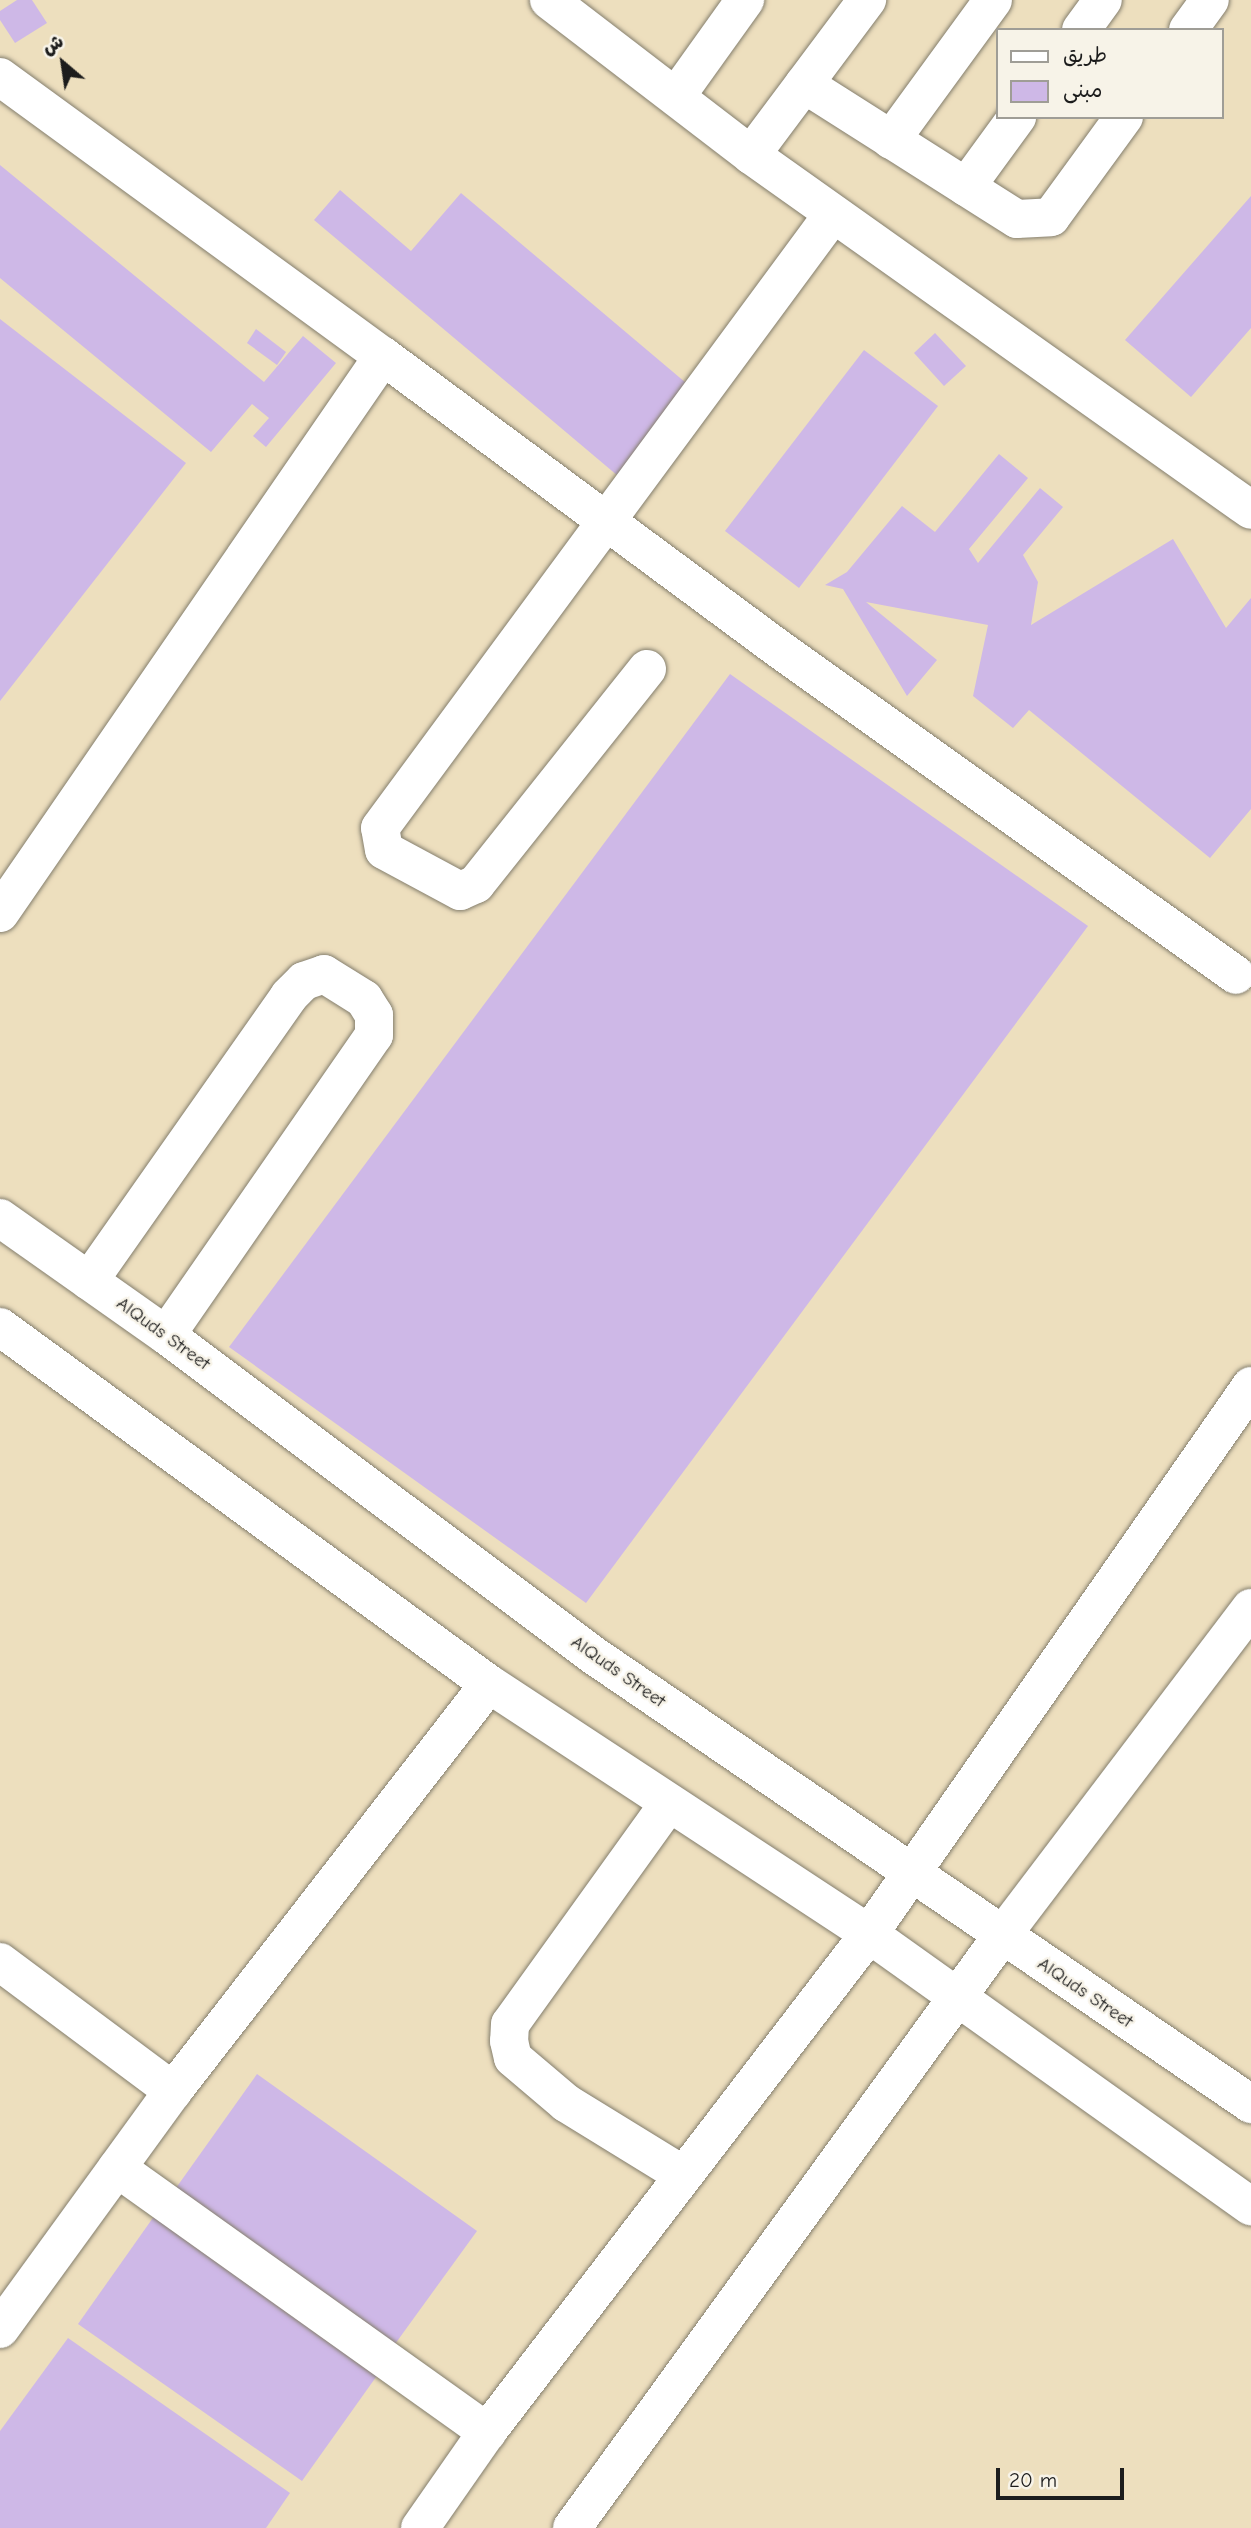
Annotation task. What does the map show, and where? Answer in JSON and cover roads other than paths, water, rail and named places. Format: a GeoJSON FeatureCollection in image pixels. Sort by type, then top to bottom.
{"type":"FeatureCollection","features":[{"type":"Feature","properties":{"kind":"street"},"geometry":{"type":"LineString","coordinates":[[549,0],[677,95],[751,155],[1251,510]]}},
{"type":"Feature","properties":{"kind":"street"},"geometry":{"type":"LineString","coordinates":[[677,95],[745,0]]}},
{"type":"Feature","properties":{"kind":"street"},"geometry":{"type":"LineString","coordinates":[[751,155],[867,0]]}},
{"type":"Feature","properties":{"kind":"street"},"geometry":{"type":"LineString","coordinates":[[891,139],[993,0]]}},
{"type":"Feature","properties":{"kind":"street"},"geometry":{"type":"LineString","coordinates":[[1082,28],[1103,0]]}},
{"type":"Feature","properties":{"kind":"street"},"geometry":{"type":"LineString","coordinates":[[1189,28],[1210,0]]}},
{"type":"Feature","properties":{"kind":"street"},"geometry":{"type":"LineString","coordinates":[[0,77],[609,523],[1236,975]]}},
{"type":"Feature","properties":{"kind":"street"},"geometry":{"type":"LineString","coordinates":[[804,84],[1017,219],[1051,217],[1123,119]]}},
{"type":"Feature","properties":{"kind":"street"},"geometry":{"type":"LineString","coordinates":[[966,187],[1016,119]]}},
{"type":"Feature","properties":{"kind":"street"},"geometry":{"type":"LineString","coordinates":[[646,669],[476,884],[460,891],[384,850],[380,828],[609,523],[833,214]]}},
{"type":"Feature","properties":{"kind":"street"},"geometry":{"type":"LineString","coordinates":[[0,913],[383,356]]}},
{"type":"Feature","properties":{"kind":"street"},"geometry":{"type":"LineString","coordinates":[[89,1281],[289,996],[304,981],[324,974],[364,999],[374,1015],[374,1034],[166,1335]]}},
{"type":"Feature","properties":{"kind":"street","name":"AlQuds Street"},"geometry":{"type":"LineString","coordinates":[[0,1218],[166,1335],[593,1655],[1001,1937],[1251,2104]]}},
{"type":"Feature","properties":{"kind":"street"},"geometry":{"type":"LineString","coordinates":[[0,1327],[489,1684],[869,1934],[957,2000],[1251,2206]]}},
{"type":"Feature","properties":{"kind":"street"},"geometry":{"type":"LineString","coordinates":[[420,2528],[487,2432],[869,1934],[908,1873],[1251,1386]]}},
{"type":"Feature","properties":{"kind":"street"},"geometry":{"type":"LineString","coordinates":[[572,2528],[1001,1937],[1247,1622]]}},
{"type":"Feature","properties":{"kind":"street"},"geometry":{"type":"LineString","coordinates":[[0,2329],[173,2091],[489,1684]]}},
{"type":"Feature","properties":{"kind":"street"},"geometry":{"type":"LineString","coordinates":[[670,1803],[510,2024],[509,2040],[513,2057],[566,2103],[683,2175]]}},
{"type":"Feature","properties":{"kind":"street"},"geometry":{"type":"LineString","coordinates":[[0,1962],[173,2091]]}},
{"type":"Feature","properties":{"kind":"street"},"geometry":{"type":"LineString","coordinates":[[117,2168],[487,2432]]}}]}
